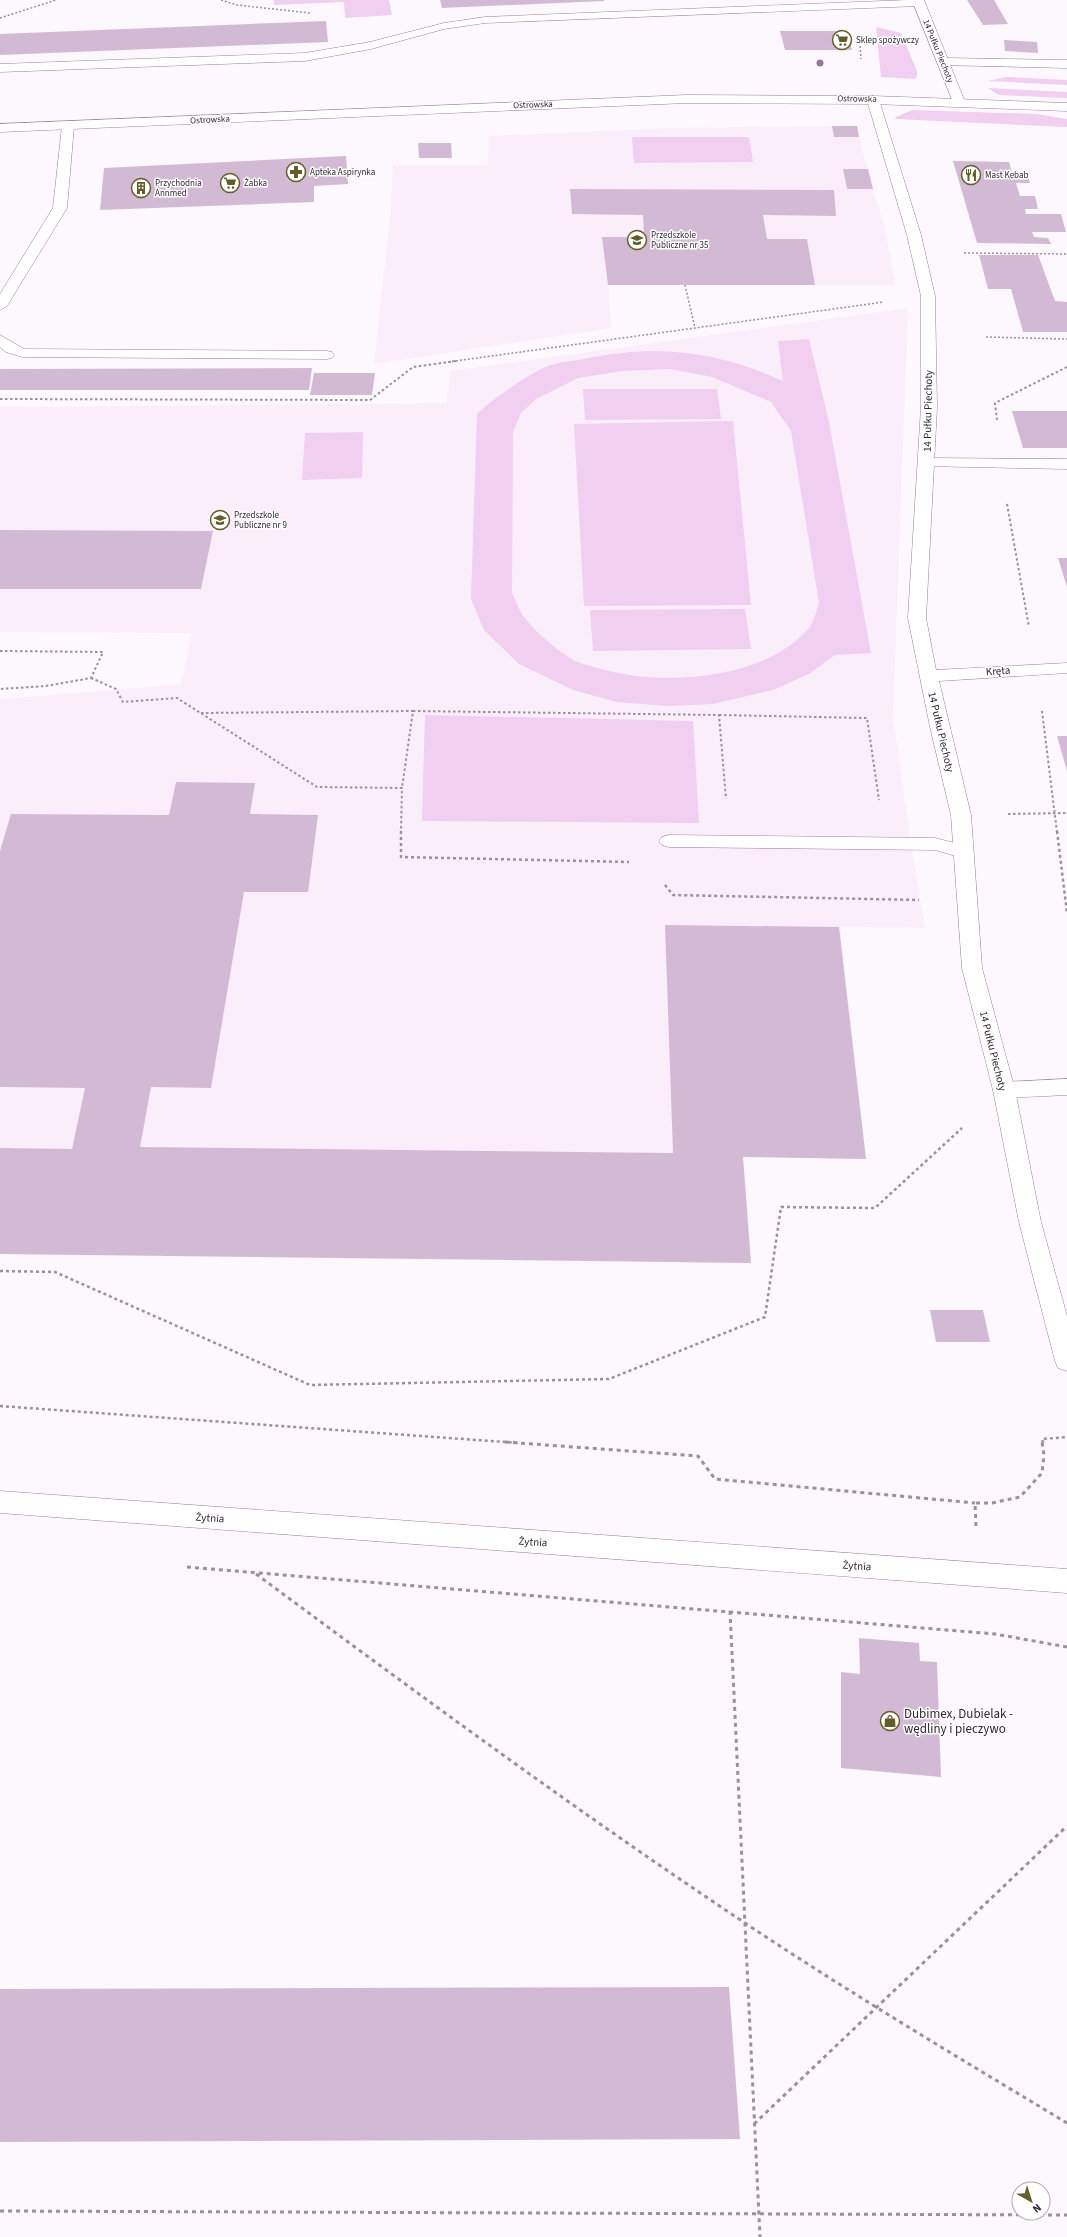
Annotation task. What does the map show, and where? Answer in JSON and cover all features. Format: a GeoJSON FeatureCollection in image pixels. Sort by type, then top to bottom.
{"type":"FeatureCollection","features":[{"type":"Feature","properties":{"kind":"street","name":"14 Pułku Piechoty"},"geometry":{"type":"LineString","coordinates":[[918,1],[959,102]]}},
{"type":"Feature","properties":{"kind":"street"},"geometry":{"type":"LineString","coordinates":[[0,68],[305,57],[370,45],[444,26],[485,20],[918,1]]}},
{"type":"Feature","properties":{"kind":"street"},"geometry":{"type":"LineString","coordinates":[[943,62],[1067,64]]}},
{"type":"Feature","properties":{"kind":"street","name":"Ostrowska"},"geometry":{"type":"LineString","coordinates":[[0,128],[687,99],[873,100],[1067,107]]}},
{"type":"Feature","properties":{"kind":"street","name":"14 Pułku Piechoty"},"geometry":{"type":"LineString","coordinates":[[873,100],[918,253],[928,296],[929,407],[917,618],[961,816],[972,968],[1004,1090],[1030,1222],[1067,1361]]}},
{"type":"Feature","properties":{"kind":"street"},"geometry":{"type":"LineString","coordinates":[[0,306],[60,208],[68,126]]}},
{"type":"Feature","properties":{"kind":"street"},"geometry":{"type":"LineString","coordinates":[[0,339],[11,349],[22,353],[327,355]]}},
{"type":"Feature","properties":{"kind":"street"},"geometry":{"type":"LineString","coordinates":[[926,463],[1067,464]]}},
{"type":"Feature","properties":{"kind":"street","name":"Kręta"},"geometry":{"type":"LineString","coordinates":[[929,676],[1067,668]]}},
{"type":"Feature","properties":{"kind":"street"},"geometry":{"type":"LineString","coordinates":[[669,841],[934,844],[963,852]]}},
{"type":"Feature","properties":{"kind":"street"},"geometry":{"type":"LineString","coordinates":[[1004,1090],[1067,1087]]}},
{"type":"Feature","properties":{"kind":"street","name":"Żytnia"},"geometry":{"type":"LineString","coordinates":[[0,1502],[1067,1581]]}},
{"type":"Feature","properties":{"kind":"path"},"geometry":{"type":"LineString","coordinates":[[0,18],[56,0]]}},
{"type":"Feature","properties":{"kind":"path"},"geometry":{"type":"LineString","coordinates":[[221,0],[237,4],[312,13]]}},
{"type":"Feature","properties":{"kind":"path"},"geometry":{"type":"LineString","coordinates":[[918,253],[1067,254]]}},
{"type":"Feature","properties":{"kind":"path"},"geometry":{"type":"LineString","coordinates":[[685,285],[695,328]]}},
{"type":"Feature","properties":{"kind":"path"},"geometry":{"type":"LineString","coordinates":[[0,399],[370,400],[413,368],[928,296]]}},
{"type":"Feature","properties":{"kind":"path"},"geometry":{"type":"LineString","coordinates":[[986,337],[1067,339]]}},
{"type":"Feature","properties":{"kind":"path"},"geometry":{"type":"LineString","coordinates":[[1067,367],[995,402],[1000,463],[1037,669],[1053,813],[1067,913]]}},
{"type":"Feature","properties":{"kind":"path"},"geometry":{"type":"LineString","coordinates":[[0,652],[103,652],[91,678]]}},
{"type":"Feature","properties":{"kind":"path"},"geometry":{"type":"LineString","coordinates":[[0,689],[46,686],[91,678],[116,689],[123,702],[177,698],[317,787],[402,788]]}},
{"type":"Feature","properties":{"kind":"path"},"geometry":{"type":"LineString","coordinates":[[200,713],[413,711],[867,718],[880,803]]}},
{"type":"Feature","properties":{"kind":"path"},"geometry":{"type":"LineString","coordinates":[[413,711],[402,788],[401,857],[634,862]]}},
{"type":"Feature","properties":{"kind":"path"},"geometry":{"type":"LineString","coordinates":[[719,715],[727,800]]}},
{"type":"Feature","properties":{"kind":"path"},"geometry":{"type":"LineString","coordinates":[[1053,813],[1067,813]]}},
{"type":"Feature","properties":{"kind":"path"},"geometry":{"type":"LineString","coordinates":[[665,881],[666,888],[673,895],[920,900]]}},
{"type":"Feature","properties":{"kind":"path"},"geometry":{"type":"LineString","coordinates":[[0,1271],[55,1272],[310,1385],[609,1379],[765,1317],[781,1207],[875,1208],[1004,1090]]}},
{"type":"Feature","properties":{"kind":"path"},"geometry":{"type":"LineString","coordinates":[[0,1406],[698,1456],[716,1479],[975,1503],[992,1503],[1020,1497],[1042,1473],[1044,1455],[1042,1439],[1067,1437]]}},
{"type":"Feature","properties":{"kind":"path"},"geometry":{"type":"LineString","coordinates":[[975,1503],[976,1574],[981,1633]]}},
{"type":"Feature","properties":{"kind":"path"},"geometry":{"type":"LineString","coordinates":[[186,1567],[981,1633],[1067,1647]]}},
{"type":"Feature","properties":{"kind":"path"},"geometry":{"type":"LineString","coordinates":[[256,1573],[482,1742],[744,1922],[876,2007],[1067,2123]]}},
{"type":"Feature","properties":{"kind":"path"},"geometry":{"type":"LineString","coordinates":[[730,1611],[753,2124],[760,2237]]}},
{"type":"Feature","properties":{"kind":"path"},"geometry":{"type":"LineString","coordinates":[[753,2124],[1067,1826]]}},
{"type":"Feature","properties":{"kind":"path"},"geometry":{"type":"LineString","coordinates":[[0,2211],[1067,2215]]}},
{"type":"Feature","properties":{"kind":"shaded area"},"geometry":{"type":"Polygon","coordinates":[[[274,0],[389,0],[392,15],[345,18],[344,2],[274,5],[274,0]]]}},
{"type":"Feature","properties":{"kind":"shaded area"},"geometry":{"type":"Polygon","coordinates":[[[876,27],[901,33],[917,71],[917,76],[915,79],[881,77],[876,27]]]}},
{"type":"Feature","properties":{"kind":"shaded area"},"geometry":{"type":"Polygon","coordinates":[[[1006,77],[1067,80],[1067,85],[988,81],[1006,77]]]}},
{"type":"Feature","properties":{"kind":"shaded area"},"geometry":{"type":"Polygon","coordinates":[[[988,88],[1067,92],[1067,98],[999,95],[988,88]]]}},
{"type":"Feature","properties":{"kind":"shaded area"},"geometry":{"type":"Polygon","coordinates":[[[912,110],[1037,114],[1067,119],[1067,127],[895,119],[896,117],[912,110]]]}},
{"type":"Feature","properties":{"kind":"shaded area","name":"Przedszkole Publiczne nr 35"},"geometry":{"type":"Polygon","coordinates":[[[832,126],[834,137],[859,137],[868,169],[843,169],[847,189],[873,189],[886,232],[895,285],[608,285],[611,328],[374,364],[391,208],[393,165],[488,165],[489,136],[669,128],[832,126]]]}},
{"type":"Feature","properties":{"kind":"shaded area"},"geometry":{"type":"Polygon","coordinates":[[[632,137],[749,137],[753,162],[634,163],[632,137]]]}},
{"type":"Feature","properties":{"kind":"shaded area"},"geometry":{"type":"Polygon","coordinates":[[[908,308],[893,716],[911,844],[925,928],[840,927],[866,1159],[743,1157],[751,1263],[0,1254],[0,699],[181,684],[192,633],[0,632],[0,407],[447,403],[450,371],[908,308]]]}},
{"type":"Feature","properties":{"kind":"shaded area"},"geometry":{"type":"Polygon","coordinates":[[[809,339],[829,422],[871,653],[835,655],[809,674],[773,690],[713,704],[667,706],[617,702],[573,690],[519,664],[484,630],[471,599],[477,414],[511,387],[548,366],[611,354],[661,351],[686,353],[734,363],[783,381],[778,341],[809,339]],[[670,369],[623,371],[578,378],[536,399],[521,413],[513,432],[512,593],[524,617],[535,630],[561,652],[575,661],[623,674],[651,677],[680,678],[710,675],[739,669],[766,659],[790,646],[809,628],[812,623],[819,603],[791,431],[771,402],[712,377],[670,369]]]}},
{"type":"Feature","properties":{"kind":"shaded area"},"geometry":{"type":"Polygon","coordinates":[[[583,389],[717,389],[721,419],[585,420],[583,389]]]}},
{"type":"Feature","properties":{"kind":"shaded area"},"geometry":{"type":"Polygon","coordinates":[[[733,421],[751,605],[584,606],[574,424],[733,421]]]}},
{"type":"Feature","properties":{"kind":"shaded area"},"geometry":{"type":"Polygon","coordinates":[[[363,432],[362,478],[302,480],[305,433],[363,432]]]}},
{"type":"Feature","properties":{"kind":"shaded area"},"geometry":{"type":"Polygon","coordinates":[[[745,609],[751,649],[593,651],[590,610],[745,609]]]}},
{"type":"Feature","properties":{"kind":"shaded area"},"geometry":{"type":"Polygon","coordinates":[[[425,715],[693,721],[699,823],[422,821],[425,715]]]}},
{"type":"Feature","properties":{"kind":"building"},"geometry":{"type":"Polygon","coordinates":[[[440,0],[604,0],[604,1],[442,8],[440,0]]]}},
{"type":"Feature","properties":{"kind":"building"},"geometry":{"type":"Polygon","coordinates":[[[967,0],[994,0],[1008,24],[983,25],[967,0]]]}},
{"type":"Feature","properties":{"kind":"building"},"geometry":{"type":"Polygon","coordinates":[[[326,21],[328,42],[0,55],[0,34],[326,21]]]}},
{"type":"Feature","properties":{"kind":"building"},"geometry":{"type":"Polygon","coordinates":[[[780,31],[847,31],[852,50],[785,50],[780,31]]]}},
{"type":"Feature","properties":{"kind":"building"},"geometry":{"type":"Polygon","coordinates":[[[1004,40],[1037,42],[1038,53],[1005,51],[1004,40]]]}},
{"type":"Feature","properties":{"kind":"building"},"geometry":{"type":"Polygon","coordinates":[[[832,126],[857,126],[859,137],[834,137],[832,126]]]}},
{"type":"Feature","properties":{"kind":"building"},"geometry":{"type":"Polygon","coordinates":[[[418,143],[451,143],[452,158],[419,158],[418,143]]]}},
{"type":"Feature","properties":{"kind":"building"},"geometry":{"type":"Polygon","coordinates":[[[346,156],[348,184],[314,186],[314,202],[100,210],[104,168],[346,156]]]}},
{"type":"Feature","properties":{"kind":"building"},"geometry":{"type":"Polygon","coordinates":[[[953,161],[1009,162],[1013,176],[1028,176],[1030,183],[1016,183],[1020,196],[1035,196],[1038,209],[1025,209],[1026,214],[1061,214],[1066,232],[1032,232],[1034,237],[1048,238],[1051,244],[977,243],[953,161]]]}},
{"type":"Feature","properties":{"kind":"building"},"geometry":{"type":"Polygon","coordinates":[[[843,169],[868,169],[873,189],[847,189],[843,169]]]}},
{"type":"Feature","properties":{"kind":"building"},"geometry":{"type":"Polygon","coordinates":[[[570,189],[834,190],[836,216],[763,215],[767,239],[807,239],[815,285],[608,285],[602,237],[644,237],[643,215],[572,214],[570,189]]]}},
{"type":"Feature","properties":{"kind":"building"},"geometry":{"type":"Polygon","coordinates":[[[979,255],[1038,255],[1055,301],[1067,302],[1067,332],[1023,332],[1011,289],[988,289],[979,255]]]}},
{"type":"Feature","properties":{"kind":"building"},"geometry":{"type":"Polygon","coordinates":[[[312,368],[309,390],[0,390],[0,369],[312,368]]]}},
{"type":"Feature","properties":{"kind":"building"},"geometry":{"type":"Polygon","coordinates":[[[314,373],[375,373],[372,395],[310,395],[314,373]]]}},
{"type":"Feature","properties":{"kind":"building"},"geometry":{"type":"Polygon","coordinates":[[[1012,411],[1067,411],[1067,448],[1023,448],[1012,411]]]}},
{"type":"Feature","properties":{"kind":"building"},"geometry":{"type":"Polygon","coordinates":[[[0,530],[213,531],[201,589],[0,589],[0,530]]]}},
{"type":"Feature","properties":{"kind":"building"},"geometry":{"type":"Polygon","coordinates":[[[1058,558],[1067,558],[1067,587],[1058,558]]]}},
{"type":"Feature","properties":{"kind":"building"},"geometry":{"type":"Polygon","coordinates":[[[1057,736],[1067,736],[1067,771],[1057,736]]]}},
{"type":"Feature","properties":{"kind":"building"},"geometry":{"type":"Polygon","coordinates":[[[176,782],[255,783],[250,814],[318,815],[308,892],[244,892],[211,1088],[151,1087],[140,1147],[673,1153],[665,925],[839,927],[866,1159],[743,1157],[751,1263],[0,1254],[0,1148],[72,1149],[85,1088],[0,1087],[0,851],[11,814],[169,815],[176,782]]]}},
{"type":"Feature","properties":{"kind":"building"},"geometry":{"type":"Polygon","coordinates":[[[930,1310],[983,1310],[990,1342],[936,1342],[930,1310]]]}},
{"type":"Feature","properties":{"kind":"building","name":"Dubimex, Dubielak - wędliny i pieczywo"},"geometry":{"type":"Polygon","coordinates":[[[859,1638],[919,1643],[920,1661],[937,1662],[941,1777],[841,1768],[841,1672],[860,1674],[859,1638]]]}},
{"type":"Feature","properties":{"kind":"building"},"geometry":{"type":"Polygon","coordinates":[[[729,1987],[740,2139],[0,2142],[0,1989],[729,1987]]]}},
{"type":"Feature","properties":{"kind":"place","name":"Sklep spożywczy"},"geometry":{"type":"Point","coordinates":[842,40]}},
{"type":"Feature","properties":{"kind":"place","name":"Apteka Aspirynka"},"geometry":{"type":"Point","coordinates":[296,172]}},
{"type":"Feature","properties":{"kind":"place","name":"Mast Kebab"},"geometry":{"type":"Point","coordinates":[971,175]}},
{"type":"Feature","properties":{"kind":"place","name":"Żabka"},"geometry":{"type":"Point","coordinates":[230,183]}},
{"type":"Feature","properties":{"kind":"place","name":"Przychodnia Annmed"},"geometry":{"type":"Point","coordinates":[141,188]}},
{"type":"Feature","properties":{"kind":"place","name":"Przedszkole Publiczne nr 35"},"geometry":{"type":"Point","coordinates":[637,240]}},
{"type":"Feature","properties":{"kind":"place","name":"Przedszkole Publiczne nr 9"},"geometry":{"type":"Point","coordinates":[220,520]}},
{"type":"Feature","properties":{"kind":"place","name":"Dubimex, Dubielak - wędliny i pieczywo"},"geometry":{"type":"Point","coordinates":[890,1721]}}]}
